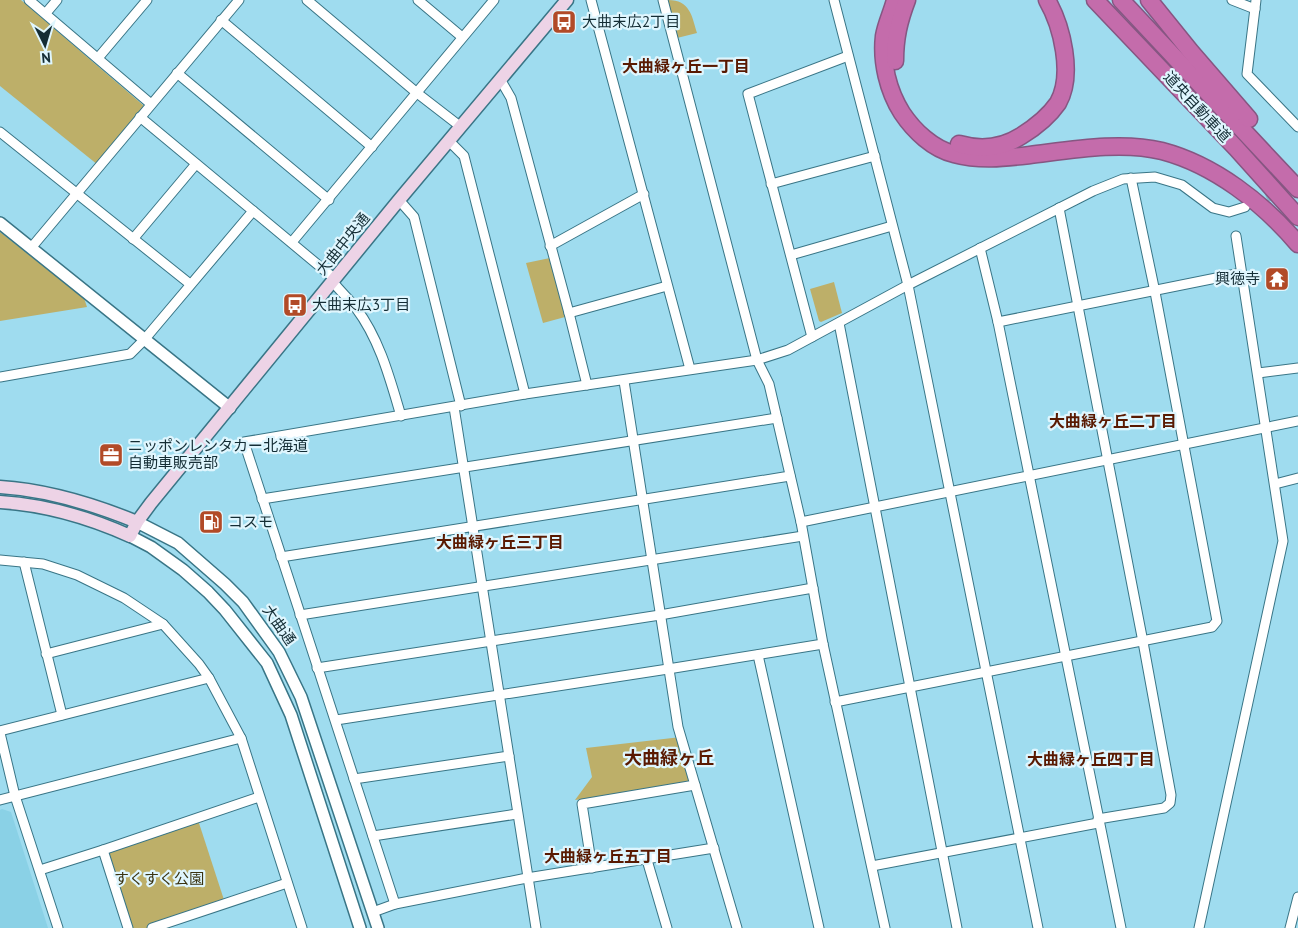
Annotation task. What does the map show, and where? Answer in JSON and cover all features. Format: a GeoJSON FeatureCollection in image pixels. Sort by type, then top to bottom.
{"type":"FeatureCollection","features":[{"type":"Feature","properties":{"kind":"highway"},"geometry":{"type":"LineString","coordinates":[[895,0],[884,36],[887,80],[899,108],[912,128],[931,142],[952,154],[981,159],[1118,146],[1162,151],[1209,169],[1248,196],[1298,244]]}},
{"type":"Feature","properties":{"kind":"highway"},"geometry":{"type":"LineString","coordinates":[[907,0],[899,20],[895,60],[898,80],[906,102],[917,117],[931,130],[950,141],[970,148],[992,147],[1013,141],[1031,130],[1058,102],[1064,83],[1066,59],[1059,28],[1047,0]]}},
{"type":"Feature","properties":{"kind":"highway","name":"道央自動車道"},"geometry":{"type":"LineString","coordinates":[[1095,0],[1236,148],[1298,217]]}},
{"type":"Feature","properties":{"kind":"highway","name":"道央自動車道"},"geometry":{"type":"LineString","coordinates":[[1122,0],[1298,189]]}},
{"type":"Feature","properties":{"kind":"highway"},"geometry":{"type":"LineString","coordinates":[[1149,0],[1210,75],[1298,174]]}},
{"type":"Feature","properties":{"kind":"main road","name":"大曲中央通"},"geometry":{"type":"LineString","coordinates":[[130,536],[137,522],[399,200],[567,0]]}},
{"type":"Feature","properties":{"kind":"main road","name":"大曲通"},"geometry":{"type":"LineString","coordinates":[[0,486],[24,488],[79,500],[137,522]]}},
{"type":"Feature","properties":{"kind":"main road","name":"大曲通"},"geometry":{"type":"LineString","coordinates":[[0,502],[24,504],[70,513],[107,525],[130,536]]}},
{"type":"Feature","properties":{"kind":"street"},"geometry":{"type":"LineString","coordinates":[[29,0],[151,104]]}},
{"type":"Feature","properties":{"kind":"street"},"geometry":{"type":"LineString","coordinates":[[46,13],[57,0]]}},
{"type":"Feature","properties":{"kind":"street"},"geometry":{"type":"LineString","coordinates":[[98,58],[147,0]]}},
{"type":"Feature","properties":{"kind":"street"},"geometry":{"type":"LineString","coordinates":[[31,248],[239,0]]}},
{"type":"Feature","properties":{"kind":"street"},"geometry":{"type":"LineString","coordinates":[[307,0],[417,93],[461,127]]}},
{"type":"Feature","properties":{"kind":"street"},"geometry":{"type":"LineString","coordinates":[[418,0],[462,38]]}},
{"type":"Feature","properties":{"kind":"street"},"geometry":{"type":"LineString","coordinates":[[292,242],[494,0]]}},
{"type":"Feature","properties":{"kind":"street"},"geometry":{"type":"LineString","coordinates":[[591,0],[690,369]]}},
{"type":"Feature","properties":{"kind":"street"},"geometry":{"type":"LineString","coordinates":[[663,0],[757,360],[769,384],[803,536],[822,644],[885,928]]}},
{"type":"Feature","properties":{"kind":"street"},"geometry":{"type":"LineString","coordinates":[[834,0],[908,285],[1038,928]]}},
{"type":"Feature","properties":{"kind":"street"},"geometry":{"type":"LineString","coordinates":[[1232,0],[1255,5],[1247,74],[1298,127]]}},
{"type":"Feature","properties":{"kind":"street"},"geometry":{"type":"LineString","coordinates":[[222,20],[372,147]]}},
{"type":"Feature","properties":{"kind":"street"},"geometry":{"type":"LineString","coordinates":[[812,337],[748,94],[848,56]]}},
{"type":"Feature","properties":{"kind":"street"},"geometry":{"type":"LineString","coordinates":[[177,73],[329,200]]}},
{"type":"Feature","properties":{"kind":"street"},"geometry":{"type":"LineString","coordinates":[[500,79],[511,98],[587,385]]}},
{"type":"Feature","properties":{"kind":"street"},"geometry":{"type":"LineString","coordinates":[[140,117],[292,242],[334,281],[357,309],[373,335],[384,360],[400,416]]}},
{"type":"Feature","properties":{"kind":"street"},"geometry":{"type":"LineString","coordinates":[[0,132],[190,284]]}},
{"type":"Feature","properties":{"kind":"street"},"geometry":{"type":"LineString","coordinates":[[449,141],[464,156],[525,394]]}},
{"type":"Feature","properties":{"kind":"street"},"geometry":{"type":"LineString","coordinates":[[771,184],[874,156]]}},
{"type":"Feature","properties":{"kind":"street"},"geometry":{"type":"LineString","coordinates":[[134,239],[196,164]]}},
{"type":"Feature","properties":{"kind":"street"},"geometry":{"type":"LineString","coordinates":[[395,904],[244,442],[525,394],[757,360],[788,350],[980,248],[1093,191],[1123,179],[1155,177],[1182,186],[1213,208],[1229,212],[1245,207]]}},
{"type":"Feature","properties":{"kind":"street"},"geometry":{"type":"LineString","coordinates":[[835,702],[1212,628],[1217,621],[1155,292],[1131,178]]}},
{"type":"Feature","properties":{"kind":"street"},"geometry":{"type":"LineString","coordinates":[[550,246],[644,194]]}},
{"type":"Feature","properties":{"kind":"street"},"geometry":{"type":"LineString","coordinates":[[399,200],[414,217],[458,406],[464,468],[536,928]]}},
{"type":"Feature","properties":{"kind":"street"},"geometry":{"type":"LineString","coordinates":[[872,866],[1164,808],[1170,803],[1171,795],[1143,642],[1060,208]]}},
{"type":"Feature","properties":{"kind":"street"},"geometry":{"type":"LineString","coordinates":[[0,377],[130,354],[144,340],[252,211]]}},
{"type":"Feature","properties":{"kind":"street"},"geometry":{"type":"LineString","coordinates":[[0,223],[106,306],[144,340],[230,408]]}},
{"type":"Feature","properties":{"kind":"street"},"geometry":{"type":"LineString","coordinates":[[791,255],[892,226]]}},
{"type":"Feature","properties":{"kind":"street"},"geometry":{"type":"LineString","coordinates":[[1199,928],[1283,541],[1236,236]]}},
{"type":"Feature","properties":{"kind":"street"},"geometry":{"type":"LineString","coordinates":[[980,248],[998,322],[1120,928]]}},
{"type":"Feature","properties":{"kind":"street"},"geometry":{"type":"LineString","coordinates":[[998,322],[1155,292],[1241,273]]}},
{"type":"Feature","properties":{"kind":"street"},"geometry":{"type":"LineString","coordinates":[[569,313],[667,286]]}},
{"type":"Feature","properties":{"kind":"street"},"geometry":{"type":"LineString","coordinates":[[839,323],[957,928]]}},
{"type":"Feature","properties":{"kind":"street"},"geometry":{"type":"LineString","coordinates":[[1258,374],[1298,368]]}},
{"type":"Feature","properties":{"kind":"street"},"geometry":{"type":"LineString","coordinates":[[624,381],[678,727],[737,928]]}},
{"type":"Feature","properties":{"kind":"street"},"geometry":{"type":"LineString","coordinates":[[262,499],[777,418]]}},
{"type":"Feature","properties":{"kind":"street"},"geometry":{"type":"LineString","coordinates":[[800,522],[1298,421]]}},
{"type":"Feature","properties":{"kind":"street"},"geometry":{"type":"LineString","coordinates":[[281,557],[790,476]]}},
{"type":"Feature","properties":{"kind":"street"},"geometry":{"type":"LineString","coordinates":[[1275,484],[1298,478]]}},
{"type":"Feature","properties":{"kind":"street","name":"大曲通"},"geometry":{"type":"LineString","coordinates":[[137,522],[178,543],[225,584],[243,602],[279,652],[301,697],[378,928]]}},
{"type":"Feature","properties":{"kind":"street","name":"大曲通"},"geometry":{"type":"LineString","coordinates":[[130,536],[152,547],[208,592],[268,663],[290,715],[360,928]]}},
{"type":"Feature","properties":{"kind":"street"},"geometry":{"type":"LineString","coordinates":[[300,615],[803,536]]}},
{"type":"Feature","properties":{"kind":"street"},"geometry":{"type":"LineString","coordinates":[[0,560],[43,564],[77,575],[124,598],[163,624],[199,664],[209,678],[241,738],[302,928]]}},
{"type":"Feature","properties":{"kind":"street"},"geometry":{"type":"LineString","coordinates":[[24,562],[62,715]]}},
{"type":"Feature","properties":{"kind":"street"},"geometry":{"type":"LineString","coordinates":[[317,668],[660,615],[813,588]]}},
{"type":"Feature","properties":{"kind":"street"},"geometry":{"type":"LineString","coordinates":[[46,654],[163,624]]}},
{"type":"Feature","properties":{"kind":"street"},"geometry":{"type":"LineString","coordinates":[[336,720],[822,644]]}},
{"type":"Feature","properties":{"kind":"street"},"geometry":{"type":"LineString","coordinates":[[758,655],[819,928]]}},
{"type":"Feature","properties":{"kind":"street"},"geometry":{"type":"LineString","coordinates":[[58,928],[15,796],[0,732],[209,678]]}},
{"type":"Feature","properties":{"kind":"street"},"geometry":{"type":"LineString","coordinates":[[0,800],[241,738]]}},
{"type":"Feature","properties":{"kind":"street"},"geometry":{"type":"LineString","coordinates":[[354,779],[509,756]]}},
{"type":"Feature","properties":{"kind":"street"},"geometry":{"type":"LineString","coordinates":[[592,868],[582,804],[695,785]]}},
{"type":"Feature","properties":{"kind":"street"},"geometry":{"type":"LineString","coordinates":[[40,870],[259,797]]}},
{"type":"Feature","properties":{"kind":"street"},"geometry":{"type":"LineString","coordinates":[[373,836],[517,814]]}},
{"type":"Feature","properties":{"kind":"street"},"geometry":{"type":"LineString","coordinates":[[373,912],[395,904],[527,878],[714,848]]}},
{"type":"Feature","properties":{"kind":"street"},"geometry":{"type":"LineString","coordinates":[[102,850],[128,928]]}},
{"type":"Feature","properties":{"kind":"street"},"geometry":{"type":"LineString","coordinates":[[647,860],[667,928]]}},
{"type":"Feature","properties":{"kind":"street"},"geometry":{"type":"LineString","coordinates":[[152,928],[287,883]]}},
{"type":"Feature","properties":{"kind":"street"},"geometry":{"type":"LineString","coordinates":[[1290,928],[1298,897]]}},
{"type":"Feature","properties":{"kind":"shaded area"},"geometry":{"type":"Polygon","coordinates":[[[0,810],[11,812],[48,928],[0,928],[0,810]]]}},
{"type":"Feature","properties":{"kind":"green space"},"geometry":{"type":"Polygon","coordinates":[[[0,0],[21,0],[143,105],[143,111],[98,165],[0,86],[0,0]]]}},
{"type":"Feature","properties":{"kind":"green space"},"geometry":{"type":"Polygon","coordinates":[[[668,0],[686,6],[697,33],[677,38],[668,0]]]}},
{"type":"Feature","properties":{"kind":"green space"},"geometry":{"type":"Polygon","coordinates":[[[0,232],[84,298],[87,307],[0,321],[0,232]]]}},
{"type":"Feature","properties":{"kind":"green space"},"geometry":{"type":"Polygon","coordinates":[[[550,258],[565,317],[543,323],[526,263],[550,258]]]}},
{"type":"Feature","properties":{"kind":"green space"},"geometry":{"type":"Polygon","coordinates":[[[834,282],[842,313],[821,322],[819,321],[810,289],[834,282]]]}},
{"type":"Feature","properties":{"kind":"green space"},"geometry":{"type":"Polygon","coordinates":[[[681,737],[695,785],[575,800],[592,777],[586,748],[681,737]]]}},
{"type":"Feature","properties":{"kind":"green space","name":"すくすく公園"},"geometry":{"type":"Polygon","coordinates":[[[198,820],[225,903],[152,928],[128,928],[103,850],[198,820]]]}},
{"type":"Feature","properties":{"kind":"tunnel"},"geometry":{"type":"LineString","coordinates":[[1254,203],[1298,184]]}},
{"type":"Feature","properties":{"kind":"place","name":"大曲末広2丁目"},"geometry":{"type":"Point","coordinates":[564,22]}},
{"type":"Feature","properties":{"kind":"place","name":"興徳寺"},"geometry":{"type":"Point","coordinates":[1277,279]}},
{"type":"Feature","properties":{"kind":"place","name":"大曲末広3丁目"},"geometry":{"type":"Point","coordinates":[295,305]}},
{"type":"Feature","properties":{"kind":"place","name":"ニッポンレンタカー北海道 自動車販売部"},"geometry":{"type":"Point","coordinates":[111,455]}},
{"type":"Feature","properties":{"kind":"place","name":"コスモ"},"geometry":{"type":"Point","coordinates":[211,522]}},
{"type":"Feature","properties":{"kind":"district","name":"大曲緑ヶ丘一丁目"},"geometry":{"type":"Point","coordinates":[686,66]}},
{"type":"Feature","properties":{"kind":"district","name":"大曲緑ヶ丘二丁目"},"geometry":{"type":"Point","coordinates":[1113,421]}},
{"type":"Feature","properties":{"kind":"district","name":"大曲緑ヶ丘三丁目"},"geometry":{"type":"Point","coordinates":[500,542]}},
{"type":"Feature","properties":{"kind":"district","name":"大曲緑ヶ丘"},"geometry":{"type":"Point","coordinates":[669,758]}},
{"type":"Feature","properties":{"kind":"district","name":"大曲緑ヶ丘四丁目"},"geometry":{"type":"Point","coordinates":[1091,759]}},
{"type":"Feature","properties":{"kind":"district","name":"大曲緑ヶ丘五丁目"},"geometry":{"type":"Point","coordinates":[608,856]}}]}
